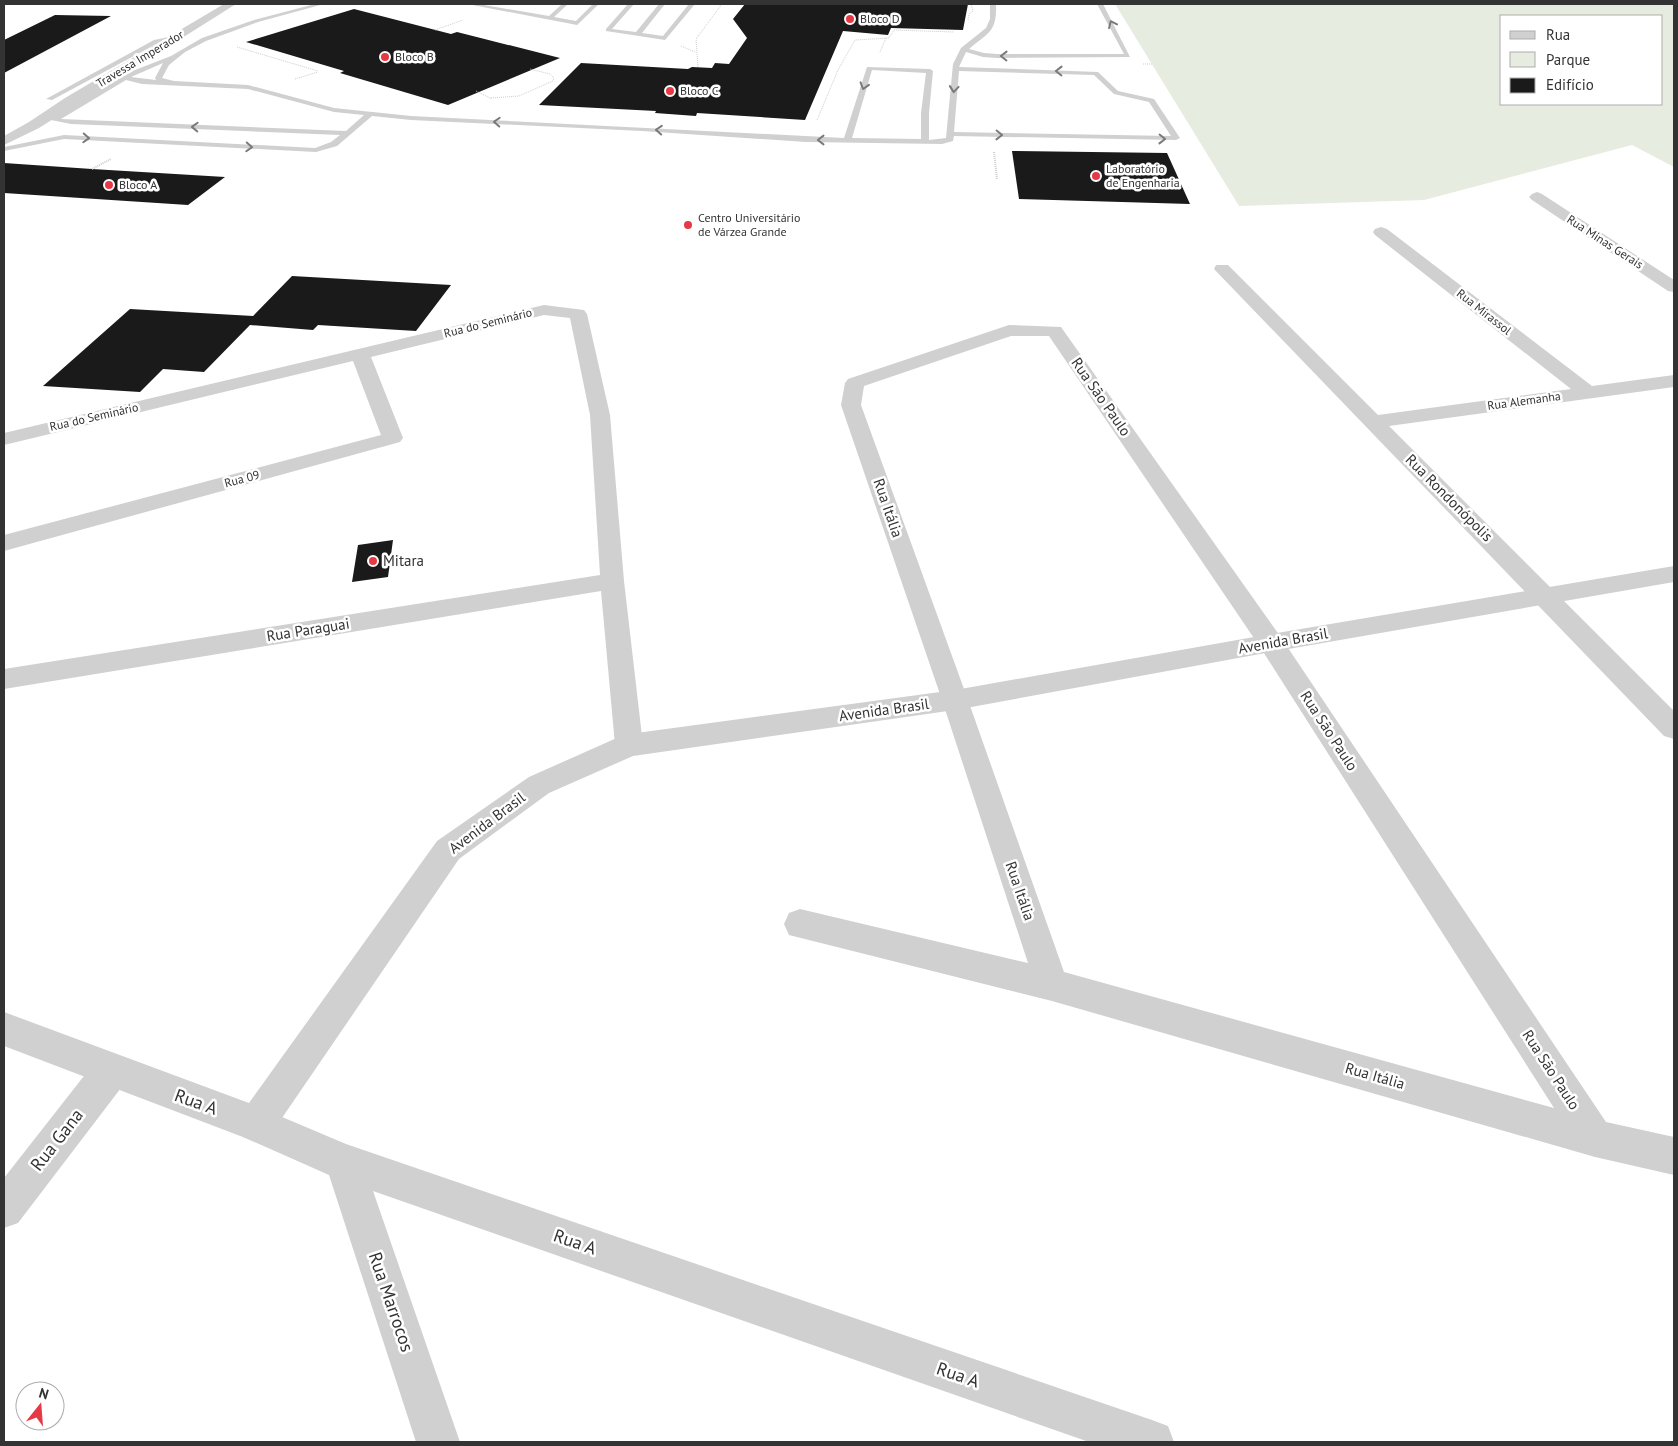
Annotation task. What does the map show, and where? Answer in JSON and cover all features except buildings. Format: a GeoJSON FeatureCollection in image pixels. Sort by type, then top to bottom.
{"type":"FeatureCollection","features":[{"type":"Feature","properties":{"kind":"street","name":"Travessa Imperador"},"geometry":{"type":"LineString","coordinates":[[4,141],[34,125],[70,101],[123,74],[231,4]]}},
{"type":"Feature","properties":{"kind":"street","name":"Travessa Imperador"},"geometry":{"type":"LineString","coordinates":[[4,132],[49,114]]}},
{"type":"Feature","properties":{"kind":"street","name":"Rua Minas Gerais"},"geometry":{"type":"LineString","coordinates":[[1537,197],[1674,287]]}},
{"type":"Feature","properties":{"kind":"street","name":"Rua Mirassol"},"geometry":{"type":"LineString","coordinates":[[1381,232],[1587,392]]}},
{"type":"Feature","properties":{"kind":"street","name":"Rua Rondonópolis"},"geometry":{"type":"LineString","coordinates":[[1222,269],[1674,728]]}},
{"type":"Feature","properties":{"kind":"street","name":"Rua do Seminário"},"geometry":{"type":"LineString","coordinates":[[4,439],[544,310],[578,314],[600,414],[612,581],[629,745]]}},
{"type":"Feature","properties":{"kind":"street","name":"Rua Itália"},"geometry":{"type":"LineString","coordinates":[[1054,331],[1009,330],[855,383],[851,405],[955,700],[1052,985],[1595,1138],[1674,1156]]}},
{"type":"Feature","properties":{"kind":"street","name":"Rua São Paulo"},"geometry":{"type":"LineString","coordinates":[[1054,331],[1271,643],[1595,1138]]}},
{"type":"Feature","properties":{"kind":"street","name":"Rua 09"},"geometry":{"type":"LineString","coordinates":[[4,543],[393,438],[360,354]]}},
{"type":"Feature","properties":{"kind":"street","name":"Rua Alemanha"},"geometry":{"type":"LineString","coordinates":[[1374,422],[1674,381]]}},
{"type":"Feature","properties":{"kind":"street","name":"Avenida Brasil"},"geometry":{"type":"LineString","coordinates":[[256,1124],[448,850],[539,785],[629,745],[955,700],[1271,643],[1674,574]]}},
{"type":"Feature","properties":{"kind":"street","name":"Rua Paraguai"},"geometry":{"type":"LineString","coordinates":[[4,679],[612,581]]}},
{"type":"Feature","properties":{"kind":"street"},"geometry":{"type":"LineString","coordinates":[[800,924],[1052,985]]}},
{"type":"Feature","properties":{"kind":"street","name":"Rua A"},"geometry":{"type":"LineString","coordinates":[[4,1030],[256,1124],[344,1162],[1152,1442]]}},
{"type":"Feature","properties":{"kind":"street","name":"Rua Gana"},"geometry":{"type":"LineString","coordinates":[[4,1209],[111,1071]]}},
{"type":"Feature","properties":{"kind":"street","name":"Rua Marrocos"},"geometry":{"type":"LineString","coordinates":[[344,1162],[438,1442]]}},
{"type":"Feature","properties":{"kind":"lane"},"geometry":{"type":"LineString","coordinates":[[138,72],[171,58],[210,36],[321,4]]}},
{"type":"Feature","properties":{"kind":"lane"},"geometry":{"type":"LineString","coordinates":[[470,4],[577,23],[596,4]]}},
{"type":"Feature","properties":{"kind":"lane"},"geometry":{"type":"LineString","coordinates":[[550,18],[566,4]]}},
{"type":"Feature","properties":{"kind":"lane"},"geometry":{"type":"LineString","coordinates":[[631,4],[608,30],[665,38],[692,4]]}},
{"type":"Feature","properties":{"kind":"lane"},"geometry":{"type":"LineString","coordinates":[[637,35],[662,4]]}},
{"type":"Feature","properties":{"kind":"lane"},"geometry":{"type":"LineString","coordinates":[[123,74],[142,82],[260,88],[299,102],[369,115],[642,128],[806,140],[946,142],[950,140],[951,134],[956,69],[959,55],[982,36],[992,24],[993,4]]}},
{"type":"Feature","properties":{"kind":"lane"},"geometry":{"type":"LineString","coordinates":[[963,50],[982,55],[997,56],[1128,56],[1100,4]]}},
{"type":"Feature","properties":{"kind":"lane"},"geometry":{"type":"LineString","coordinates":[[70,101],[50,99],[156,41],[179,36]]}},
{"type":"Feature","properties":{"kind":"lane"},"geometry":{"type":"LineString","coordinates":[[166,82],[158,78],[171,58]]}},
{"type":"Feature","properties":{"kind":"lane"},"geometry":{"type":"LineString","coordinates":[[847,141],[869,68],[930,71],[925,114],[925,142]]}},
{"type":"Feature","properties":{"kind":"lane"},"geometry":{"type":"LineString","coordinates":[[951,134],[1176,138],[1152,100],[1116,93],[1096,73],[956,69]]}},
{"type":"Feature","properties":{"kind":"lane"},"geometry":{"type":"LineString","coordinates":[[161,72],[123,74],[55,120],[349,133]]}},
{"type":"Feature","properties":{"kind":"lane"},"geometry":{"type":"LineString","coordinates":[[34,135],[308,151],[329,147],[349,133],[369,115]]}},
{"type":"Feature","properties":{"kind":"lane"},"geometry":{"type":"LineString","coordinates":[[4,149],[64,137]]}},
{"type":"Feature","properties":{"kind":"path"},"geometry":{"type":"LineString","coordinates":[[698,67],[696,61],[696,39],[722,4]]}},
{"type":"Feature","properties":{"kind":"path"},"geometry":{"type":"LineString","coordinates":[[968,22],[969,14],[973,11],[971,4]]}},
{"type":"Feature","properties":{"kind":"path"},"geometry":{"type":"LineString","coordinates":[[816,122],[838,70],[856,39],[889,38],[894,30],[958,32]]}},
{"type":"Feature","properties":{"kind":"path"},"geometry":{"type":"LineString","coordinates":[[233,46],[318,72]]}},
{"type":"Feature","properties":{"kind":"path"},"geometry":{"type":"LineString","coordinates":[[476,92],[491,98],[519,96],[553,81],[554,78],[550,74],[530,69]]}},
{"type":"Feature","properties":{"kind":"path"},"geometry":{"type":"LineString","coordinates":[[491,98],[496,104]]}},
{"type":"Feature","properties":{"kind":"path"},"geometry":{"type":"LineString","coordinates":[[994,148],[997,179]]}},
{"type":"Feature","properties":{"kind":"green space"},"geometry":{"type":"Polygon","coordinates":[[[1115,4],[1674,4],[1674,167],[1632,145],[1424,200],[1239,206],[1115,4]]]}},
{"type":"Feature","properties":{"kind":"place","name":"Bloco D"},"geometry":{"type":"Point","coordinates":[850,19]}},
{"type":"Feature","properties":{"kind":"place","name":"Bloco B"},"geometry":{"type":"Point","coordinates":[385,57]}},
{"type":"Feature","properties":{"kind":"place","name":"Bloco C"},"geometry":{"type":"Point","coordinates":[670,91]}},
{"type":"Feature","properties":{"kind":"place","name":"Laboratório de Engenharia"},"geometry":{"type":"Point","coordinates":[1096,176]}},
{"type":"Feature","properties":{"kind":"place","name":"Bloco A"},"geometry":{"type":"Point","coordinates":[109,185]}},
{"type":"Feature","properties":{"kind":"place","name":"Centro Universitário de Várzea Grande"},"geometry":{"type":"Point","coordinates":[688,225]}},
{"type":"Feature","properties":{"kind":"place","name":"Mitara"},"geometry":{"type":"Point","coordinates":[373,561]}}]}
